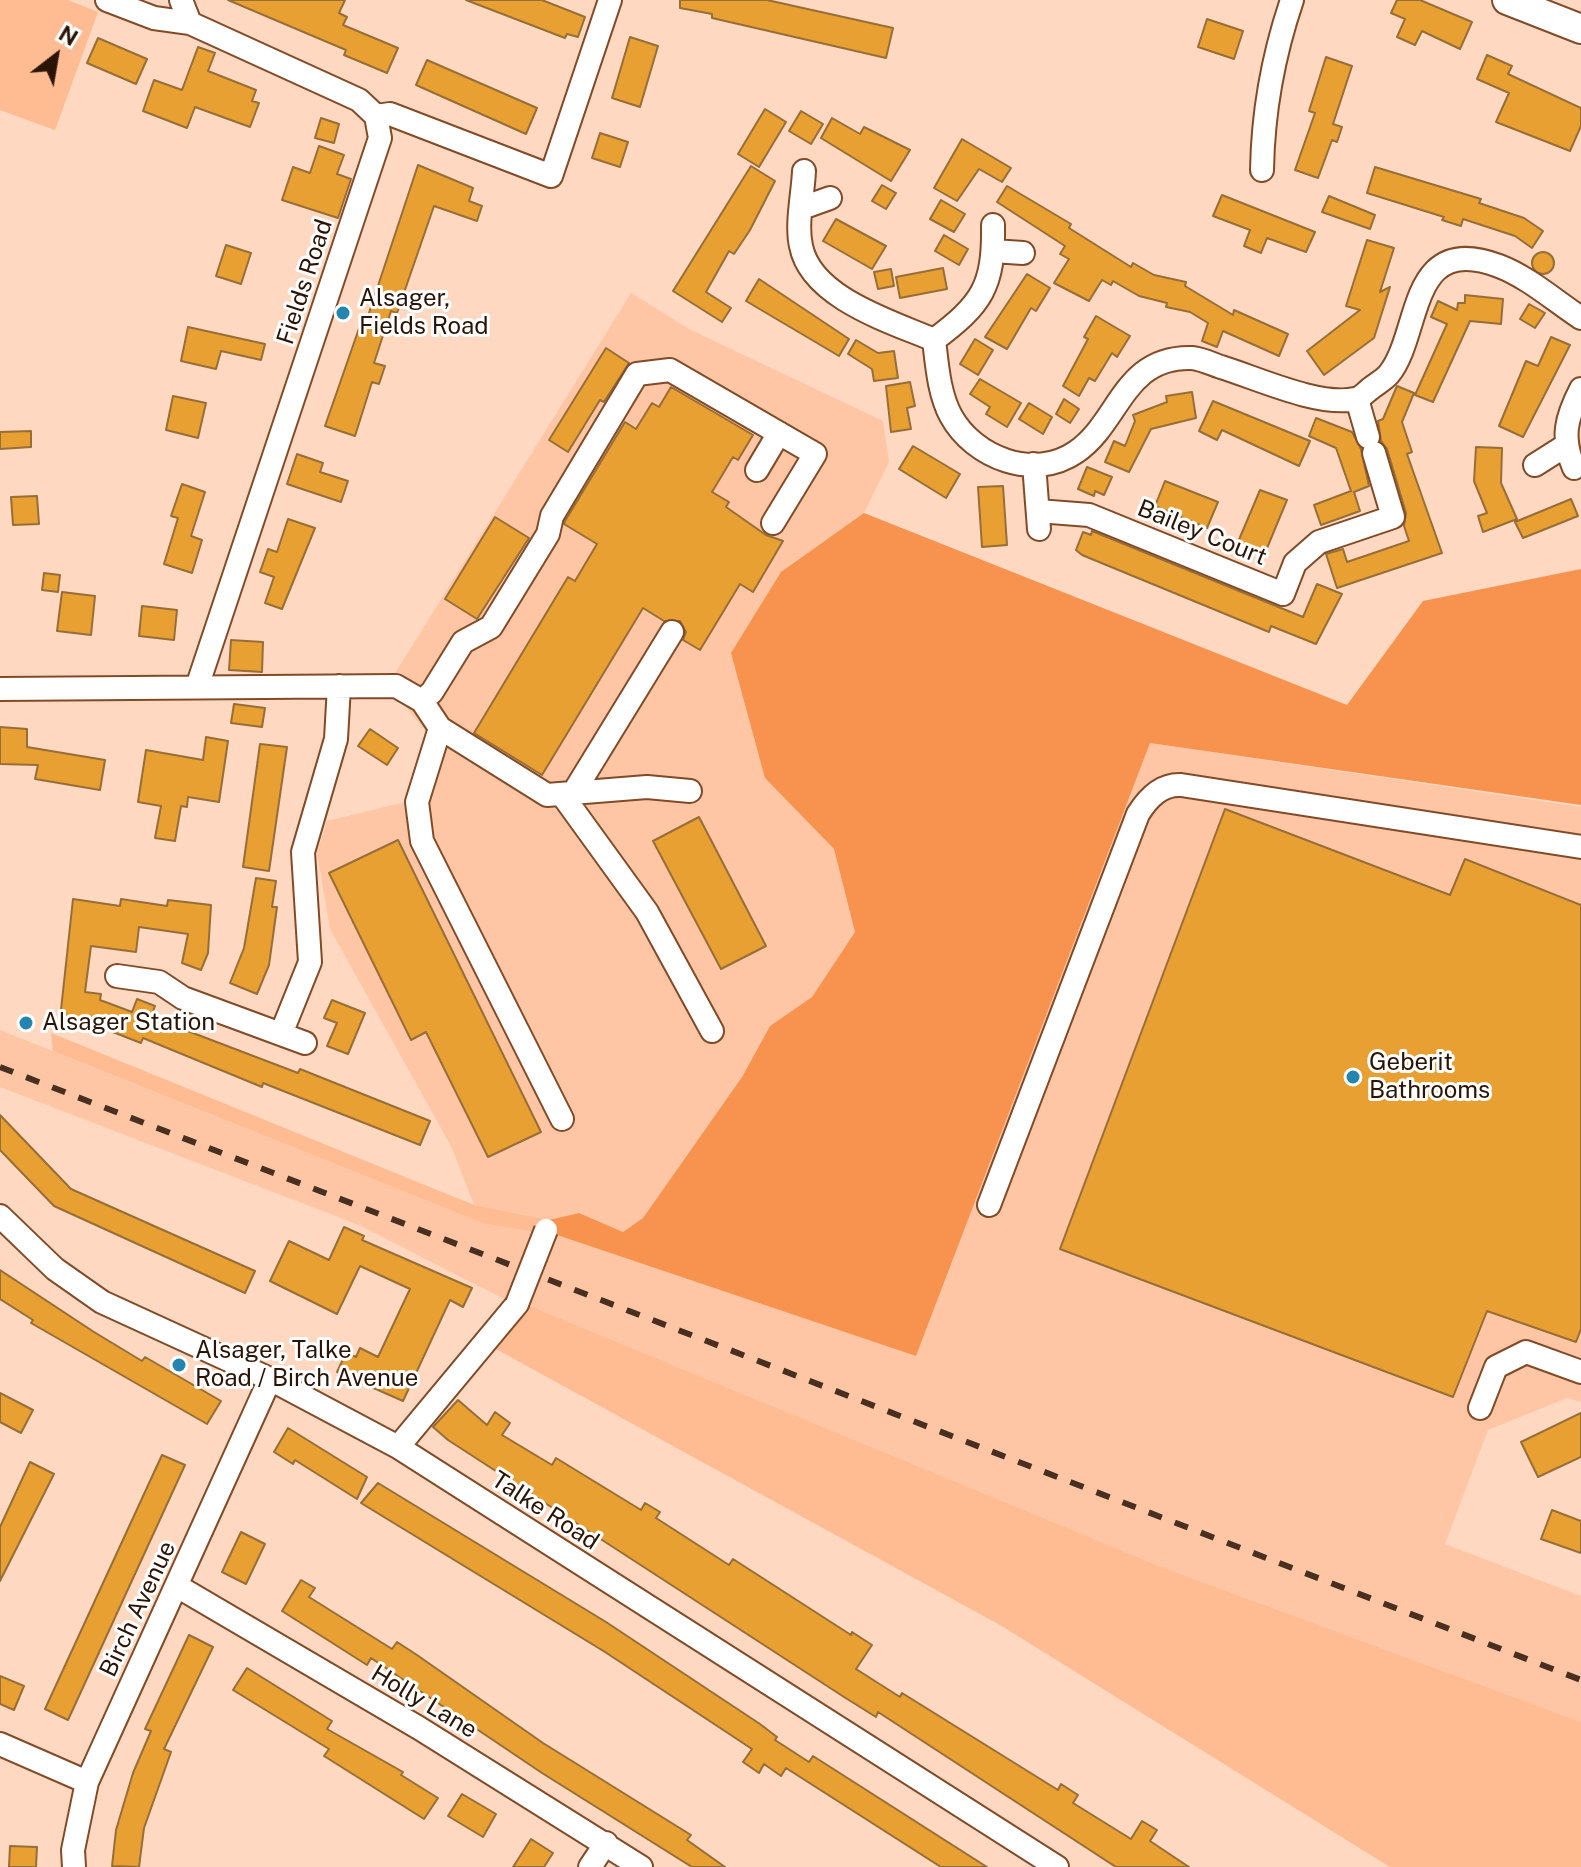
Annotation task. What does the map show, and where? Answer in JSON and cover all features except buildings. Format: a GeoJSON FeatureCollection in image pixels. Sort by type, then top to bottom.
{"type":"FeatureCollection","features":[{"type":"Feature","properties":{"kind":"main road"},"geometry":{"type":"LineString","coordinates":[[1507,0],[1581,29]]}},
{"type":"Feature","properties":{"kind":"street"},"geometry":{"type":"LineString","coordinates":[[107,0],[154,18],[184,11]]}},
{"type":"Feature","properties":{"kind":"street"},"geometry":{"type":"LineString","coordinates":[[159,0],[359,100],[376,116],[390,114],[551,176],[610,0]]}},
{"type":"Feature","properties":{"kind":"street"},"geometry":{"type":"LineString","coordinates":[[1262,170],[1269,79],[1292,0]]}},
{"type":"Feature","properties":{"kind":"street","name":"Fields Road"},"geometry":{"type":"LineString","coordinates":[[197,687],[380,138],[376,116]]}},
{"type":"Feature","properties":{"kind":"street"},"geometry":{"type":"LineString","coordinates":[[804,171],[802,208],[792,248],[825,286],[853,305],[934,340]]}},
{"type":"Feature","properties":{"kind":"street"},"geometry":{"type":"LineString","coordinates":[[802,208],[830,198]]}},
{"type":"Feature","properties":{"kind":"street"},"geometry":{"type":"LineString","coordinates":[[934,340],[960,320],[984,294],[993,251],[993,225]]}},
{"type":"Feature","properties":{"kind":"street"},"geometry":{"type":"LineString","coordinates":[[993,251],[1023,253]]}},
{"type":"Feature","properties":{"kind":"street"},"geometry":{"type":"LineString","coordinates":[[934,340],[940,385],[951,416],[975,446],[1006,461],[1034,464],[1057,462],[1078,451],[1127,386],[1160,362],[1194,358],[1323,399],[1357,399],[1390,373],[1424,282],[1446,265],[1472,258],[1502,267],[1581,318]]}},
{"type":"Feature","properties":{"kind":"street"},"geometry":{"type":"LineString","coordinates":[[422,701],[432,692],[463,642],[491,627],[548,534],[552,516],[637,374],[670,370],[815,454],[773,523]]}},
{"type":"Feature","properties":{"kind":"street"},"geometry":{"type":"LineString","coordinates":[[1574,468],[1565,446],[1569,411],[1581,389]]}},
{"type":"Feature","properties":{"kind":"street","name":"Bailey Court"},"geometry":{"type":"LineString","coordinates":[[1034,464],[1039,520],[1089,515],[1283,594],[1295,563],[1319,542],[1393,517],[1357,399]]}},
{"type":"Feature","properties":{"kind":"street"},"geometry":{"type":"LineString","coordinates":[[757,470],[779,433]]}},
{"type":"Feature","properties":{"kind":"street"},"geometry":{"type":"LineString","coordinates":[[1535,465],[1565,446]]}},
{"type":"Feature","properties":{"kind":"street"},"geometry":{"type":"LineString","coordinates":[[567,795],[672,632]]}},
{"type":"Feature","properties":{"kind":"street"},"geometry":{"type":"LineString","coordinates":[[281,1034],[310,962],[303,852],[336,739],[339,686]]}},
{"type":"Feature","properties":{"kind":"street"},"geometry":{"type":"LineString","coordinates":[[0,689],[396,686],[422,701],[440,728],[547,795],[647,787],[690,791]]}},
{"type":"Feature","properties":{"kind":"street"},"geometry":{"type":"LineString","coordinates":[[440,728],[417,802],[422,841],[562,1119]]}},
{"type":"Feature","properties":{"kind":"street"},"geometry":{"type":"LineString","coordinates":[[989,1205],[1138,814],[1154,794],[1172,784],[1181,785],[1581,847]]}},
{"type":"Feature","properties":{"kind":"street"},"geometry":{"type":"LineString","coordinates":[[567,795],[647,912],[712,1031]]}},
{"type":"Feature","properties":{"kind":"street"},"geometry":{"type":"LineString","coordinates":[[117,976],[161,973],[183,998],[305,1043]]}},
{"type":"Feature","properties":{"kind":"street","name":"Talke Road"},"geometry":{"type":"LineString","coordinates":[[0,1216],[55,1269],[102,1302],[270,1379],[398,1447],[1057,1867]]}},
{"type":"Feature","properties":{"kind":"street"},"geometry":{"type":"LineString","coordinates":[[398,1447],[517,1304],[548,1228]]}},
{"type":"Feature","properties":{"kind":"street"},"geometry":{"type":"LineString","coordinates":[[1480,1408],[1496,1367],[1526,1352],[1581,1372]]}},
{"type":"Feature","properties":{"kind":"street","name":"Birch Avenue"},"geometry":{"type":"LineString","coordinates":[[74,1867],[73,1850],[87,1782],[270,1379]]}},
{"type":"Feature","properties":{"kind":"street","name":"Holly Lane"},"geometry":{"type":"LineString","coordinates":[[177,1586],[641,1867]]}},
{"type":"Feature","properties":{"kind":"street"},"geometry":{"type":"LineString","coordinates":[[0,1744],[87,1782]]}},
{"type":"Feature","properties":{"kind":"street"},"geometry":{"type":"LineString","coordinates":[[590,1867],[606,1843]]}},
{"type":"Feature","properties":{"kind":"shaded area"},"geometry":{"type":"Polygon","coordinates":[[[0,0],[68,0],[98,12],[55,130],[0,110],[0,0]]]}},
{"type":"Feature","properties":{"kind":"shaded area"},"geometry":{"type":"Polygon","coordinates":[[[631,293],[691,330],[883,421],[889,462],[864,513],[781,572],[765,778],[834,849],[855,932],[812,997],[770,1026],[742,1077],[643,1218],[623,1232],[579,1213],[549,1220],[474,1205],[452,1148],[330,929],[317,852],[327,821],[410,801],[428,734],[397,696],[394,675],[631,293]]]}},
{"type":"Feature","properties":{"kind":"shaded area"},"geometry":{"type":"Polygon","coordinates":[[[864,513],[1347,705],[1423,601],[1581,569],[1581,805],[1150,743],[916,1356],[557,1235],[549,1220],[579,1213],[623,1232],[643,1218],[742,1077],[770,1026],[812,997],[855,932],[834,849],[765,778],[731,653],[781,572],[864,513]]]}},
{"type":"Feature","properties":{"kind":"shaded area"},"geometry":{"type":"Polygon","coordinates":[[[1150,743],[1581,807],[1581,1402],[1567,1398],[1488,1430],[1445,1544],[1581,1596],[1581,1722],[1159,1566],[506,1300],[359,1225],[0,1087],[0,1030],[485,1224],[557,1235],[916,1356],[1150,743]]]}},
{"type":"Feature","properties":{"kind":"shaded area"},"geometry":{"type":"Polygon","coordinates":[[[51,1033],[474,1205],[549,1220],[557,1235],[485,1224],[53,1051],[51,1033]]]}},
{"type":"Feature","properties":{"kind":"shaded area"},"geometry":{"type":"Polygon","coordinates":[[[529,1306],[1159,1566],[1581,1722],[1581,1867],[1390,1867],[1000,1625],[494,1348],[529,1306]]]}},
{"type":"Feature","properties":{"kind":"railway"},"geometry":{"type":"LineString","coordinates":[[0,1067],[1581,1680]]}},
{"type":"Feature","properties":{"kind":"place","name":"Alsager, Fields Road"},"geometry":{"type":"Point","coordinates":[343,313]}},
{"type":"Feature","properties":{"kind":"place","name":"Alsager Station"},"geometry":{"type":"Point","coordinates":[26,1023]}},
{"type":"Feature","properties":{"kind":"place","name":"Geberit Bathrooms"},"geometry":{"type":"Point","coordinates":[1353,1077]}},
{"type":"Feature","properties":{"kind":"place","name":"Alsager, Talke Road / Birch Avenue"},"geometry":{"type":"Point","coordinates":[179,1365]}}]}
